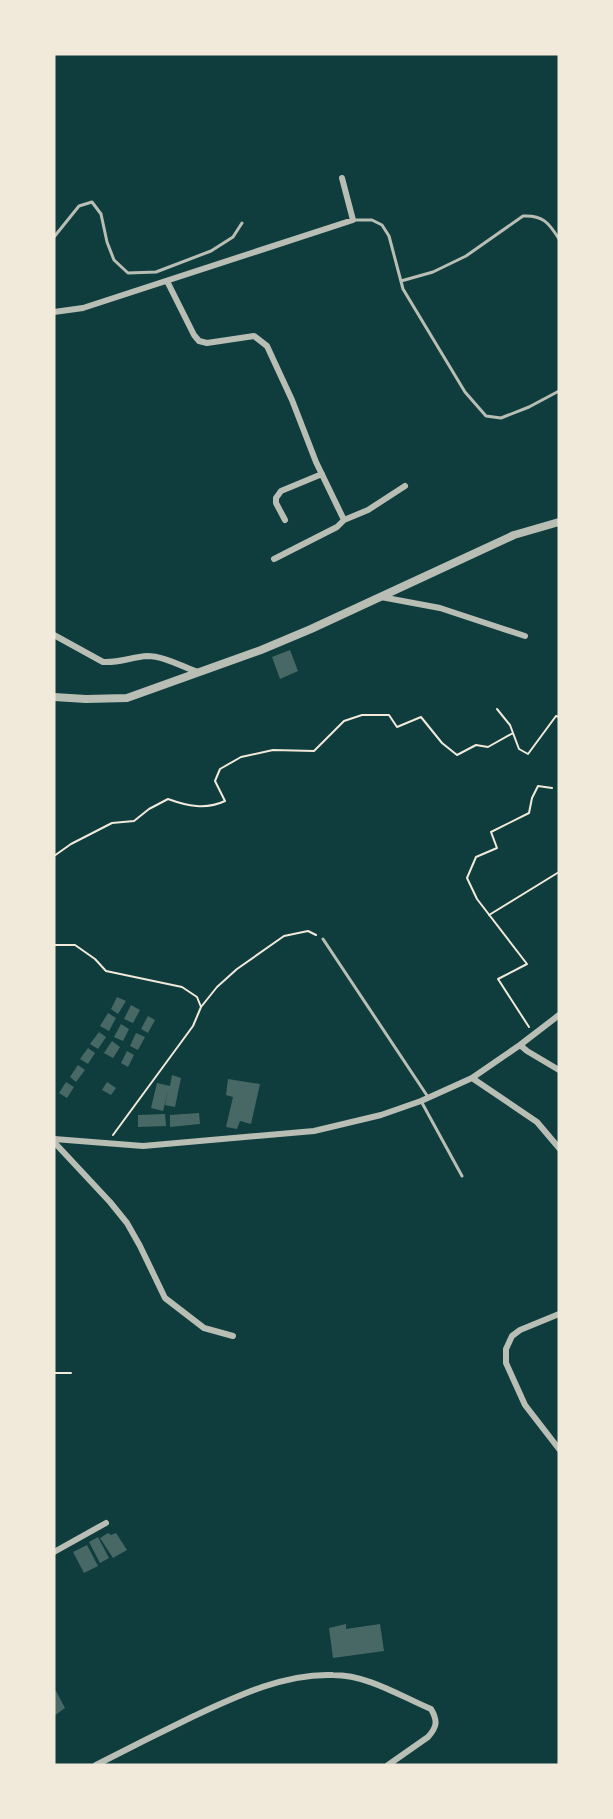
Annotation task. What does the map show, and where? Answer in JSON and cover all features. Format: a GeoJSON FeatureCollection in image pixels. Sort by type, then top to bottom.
{"type":"FeatureCollection","features":[{"type":"Feature","properties":{"kind":"street"},"geometry":{"type":"LineString","coordinates":[[54,312],[83,308],[352,220],[342,178]]}},
{"type":"Feature","properties":{"kind":"street"},"geometry":{"type":"LineString","coordinates":[[167,281],[199,341],[207,343],[254,336],[267,346],[344,520]]}},
{"type":"Feature","properties":{"kind":"street"},"geometry":{"type":"LineString","coordinates":[[285,520],[276,503],[278,494],[322,474]]}},
{"type":"Feature","properties":{"kind":"street"},"geometry":{"type":"LineString","coordinates":[[274,559],[337,528],[344,520],[368,510],[405,486]]}},
{"type":"Feature","properties":{"kind":"street"},"geometry":{"type":"LineString","coordinates":[[54,697],[127,698],[271,646],[514,535],[559,522]]}},
{"type":"Feature","properties":{"kind":"street"},"geometry":{"type":"LineString","coordinates":[[381,597],[440,608],[525,636]]}},
{"type":"Feature","properties":{"kind":"street"},"geometry":{"type":"LineString","coordinates":[[54,635],[104,662],[148,656],[199,672]]}},
{"type":"Feature","properties":{"kind":"street"},"geometry":{"type":"LineString","coordinates":[[54,1140],[143,1146],[314,1131],[421,1101],[472,1078],[520,1046],[559,1015]]}},
{"type":"Feature","properties":{"kind":"street"},"geometry":{"type":"LineString","coordinates":[[520,1046],[559,1070]]}},
{"type":"Feature","properties":{"kind":"street"},"geometry":{"type":"LineString","coordinates":[[472,1078],[537,1122],[559,1148]]}},
{"type":"Feature","properties":{"kind":"street"},"geometry":{"type":"LineString","coordinates":[[54,1140],[127,1223],[165,1299],[204,1328],[233,1336]]}},
{"type":"Feature","properties":{"kind":"street"},"geometry":{"type":"LineString","coordinates":[[559,1314],[520,1330],[513,1336],[506,1349],[506,1363],[525,1405],[559,1449]]}},
{"type":"Feature","properties":{"kind":"street"},"geometry":{"type":"LineString","coordinates":[[54,1552],[106,1523]]}},
{"type":"Feature","properties":{"kind":"street"},"geometry":{"type":"LineString","coordinates":[[96,1765],[230,1700],[263,1687],[298,1677],[334,1674],[373,1682],[431,1709],[436,1717],[437,1723],[428,1737],[388,1765]]}},
{"type":"Feature","properties":{"kind":"lane"},"geometry":{"type":"LineString","coordinates":[[54,237],[79,206],[92,202],[101,214],[107,242],[114,260],[128,273],[156,272],[211,250],[233,237],[242,223]]}},
{"type":"Feature","properties":{"kind":"lane"},"geometry":{"type":"LineString","coordinates":[[401,281],[433,272],[466,256],[523,216],[543,219],[551,226],[559,239]]}},
{"type":"Feature","properties":{"kind":"lane"},"geometry":{"type":"LineString","coordinates":[[352,220],[372,220],[382,225],[388,236],[403,289],[465,392],[486,416],[501,418],[559,391]]}},
{"type":"Feature","properties":{"kind":"lane"},"geometry":{"type":"LineString","coordinates":[[322,939],[429,1098]]}},
{"type":"Feature","properties":{"kind":"lane"},"geometry":{"type":"LineString","coordinates":[[421,1101],[462,1176]]}},
{"type":"Feature","properties":{"kind":"path"},"geometry":{"type":"LineString","coordinates":[[497,709],[510,725],[519,749],[528,754],[556,716],[559,717]]}},
{"type":"Feature","properties":{"kind":"path"},"geometry":{"type":"LineString","coordinates":[[54,856],[71,844],[112,823],[134,821],[149,809],[168,799],[186,805],[213,806],[225,801],[214,782],[220,769],[241,757],[273,750],[314,752],[344,721],[362,715],[388,715],[398,727],[421,717],[442,743],[457,755],[476,745],[488,747],[513,733]]}},
{"type":"Feature","properties":{"kind":"path"},"geometry":{"type":"LineString","coordinates":[[534,1035],[498,979],[527,964],[477,899],[467,878],[477,857],[497,848],[491,832],[529,813],[532,798],[538,786],[552,788]]}},
{"type":"Feature","properties":{"kind":"path"},"geometry":{"type":"LineString","coordinates":[[489,915],[559,872]]}},
{"type":"Feature","properties":{"kind":"path"},"geometry":{"type":"LineString","coordinates":[[107,1144],[193,1026],[201,1007],[216,987],[284,936],[308,931],[322,939]]}},
{"type":"Feature","properties":{"kind":"path"},"geometry":{"type":"LineString","coordinates":[[54,945],[75,945],[95,959],[106,971],[182,987],[196,997],[201,1007]]}},
{"type":"Feature","properties":{"kind":"path"},"geometry":{"type":"LineString","coordinates":[[54,1373],[71,1373]]}},
{"type":"Feature","properties":{"kind":"building"},"geometry":{"type":"Polygon","coordinates":[[[290,650],[298,671],[280,679],[272,657],[290,650]]]}},
{"type":"Feature","properties":{"kind":"building"},"geometry":{"type":"Polygon","coordinates":[[[117,997],[126,1001],[118,1014],[111,1009],[117,997]]]}},
{"type":"Feature","properties":{"kind":"building"},"geometry":{"type":"Polygon","coordinates":[[[131,1005],[140,1010],[133,1023],[124,1019],[131,1005]]]}},
{"type":"Feature","properties":{"kind":"building"},"geometry":{"type":"Polygon","coordinates":[[[108,1013],[116,1018],[109,1031],[100,1026],[108,1013]]]}},
{"type":"Feature","properties":{"kind":"building"},"geometry":{"type":"Polygon","coordinates":[[[148,1016],[155,1020],[148,1033],[141,1029],[148,1016]]]}},
{"type":"Feature","properties":{"kind":"building"},"geometry":{"type":"Polygon","coordinates":[[[121,1024],[129,1029],[123,1041],[114,1037],[121,1024]]]}},
{"type":"Feature","properties":{"kind":"building"},"geometry":{"type":"Polygon","coordinates":[[[99,1032],[106,1037],[98,1049],[90,1044],[99,1032]]]}},
{"type":"Feature","properties":{"kind":"building"},"geometry":{"type":"Polygon","coordinates":[[[136,1033],[145,1037],[138,1050],[130,1046],[136,1033]]]}},
{"type":"Feature","properties":{"kind":"building"},"geometry":{"type":"Polygon","coordinates":[[[112,1041],[120,1047],[113,1058],[104,1053],[112,1041]]]}},
{"type":"Feature","properties":{"kind":"building"},"geometry":{"type":"Polygon","coordinates":[[[88,1048],[95,1053],[88,1064],[80,1059],[88,1048]]]}},
{"type":"Feature","properties":{"kind":"building"},"geometry":{"type":"Polygon","coordinates":[[[127,1051],[134,1055],[128,1067],[121,1063],[127,1051]]]}},
{"type":"Feature","properties":{"kind":"building"},"geometry":{"type":"Polygon","coordinates":[[[78,1065],[85,1070],[76,1082],[70,1077],[78,1065]]]}},
{"type":"Feature","properties":{"kind":"building"},"geometry":{"type":"Polygon","coordinates":[[[172,1075],[181,1078],[175,1107],[165,1105],[168,1091],[163,1111],[151,1108],[157,1083],[170,1086],[172,1075]]]}},
{"type":"Feature","properties":{"kind":"building"},"geometry":{"type":"Polygon","coordinates":[[[228,1079],[260,1084],[251,1124],[240,1121],[237,1129],[226,1127],[233,1097],[226,1095],[228,1079]]]}},
{"type":"Feature","properties":{"kind":"building"},"geometry":{"type":"Polygon","coordinates":[[[66,1082],[74,1087],[67,1098],[59,1093],[66,1082]]]}},
{"type":"Feature","properties":{"kind":"building"},"geometry":{"type":"Polygon","coordinates":[[[107,1082],[116,1088],[111,1095],[102,1090],[107,1082]]]}},
{"type":"Feature","properties":{"kind":"building"},"geometry":{"type":"Polygon","coordinates":[[[199,1113],[200,1124],[170,1127],[170,1115],[199,1113]]]}},
{"type":"Feature","properties":{"kind":"building"},"geometry":{"type":"Polygon","coordinates":[[[165,1114],[166,1126],[138,1127],[138,1115],[165,1114]]]}},
{"type":"Feature","properties":{"kind":"building"},"geometry":{"type":"Polygon","coordinates":[[[108,1533],[111,1535],[116,1533],[127,1550],[113,1558],[100,1538],[108,1533]]]}},
{"type":"Feature","properties":{"kind":"building"},"geometry":{"type":"Polygon","coordinates":[[[98,1537],[109,1558],[100,1563],[89,1542],[98,1537]]]}},
{"type":"Feature","properties":{"kind":"building"},"geometry":{"type":"Polygon","coordinates":[[[87,1545],[98,1566],[84,1573],[73,1552],[87,1545]]]}},
{"type":"Feature","properties":{"kind":"building"},"geometry":{"type":"Polygon","coordinates":[[[346,1624],[346,1629],[380,1624],[384,1651],[333,1658],[329,1628],[346,1624]]]}},
{"type":"Feature","properties":{"kind":"building"},"geometry":{"type":"Polygon","coordinates":[[[54,1691],[65,1708],[54,1716],[54,1691]]]}}]}
